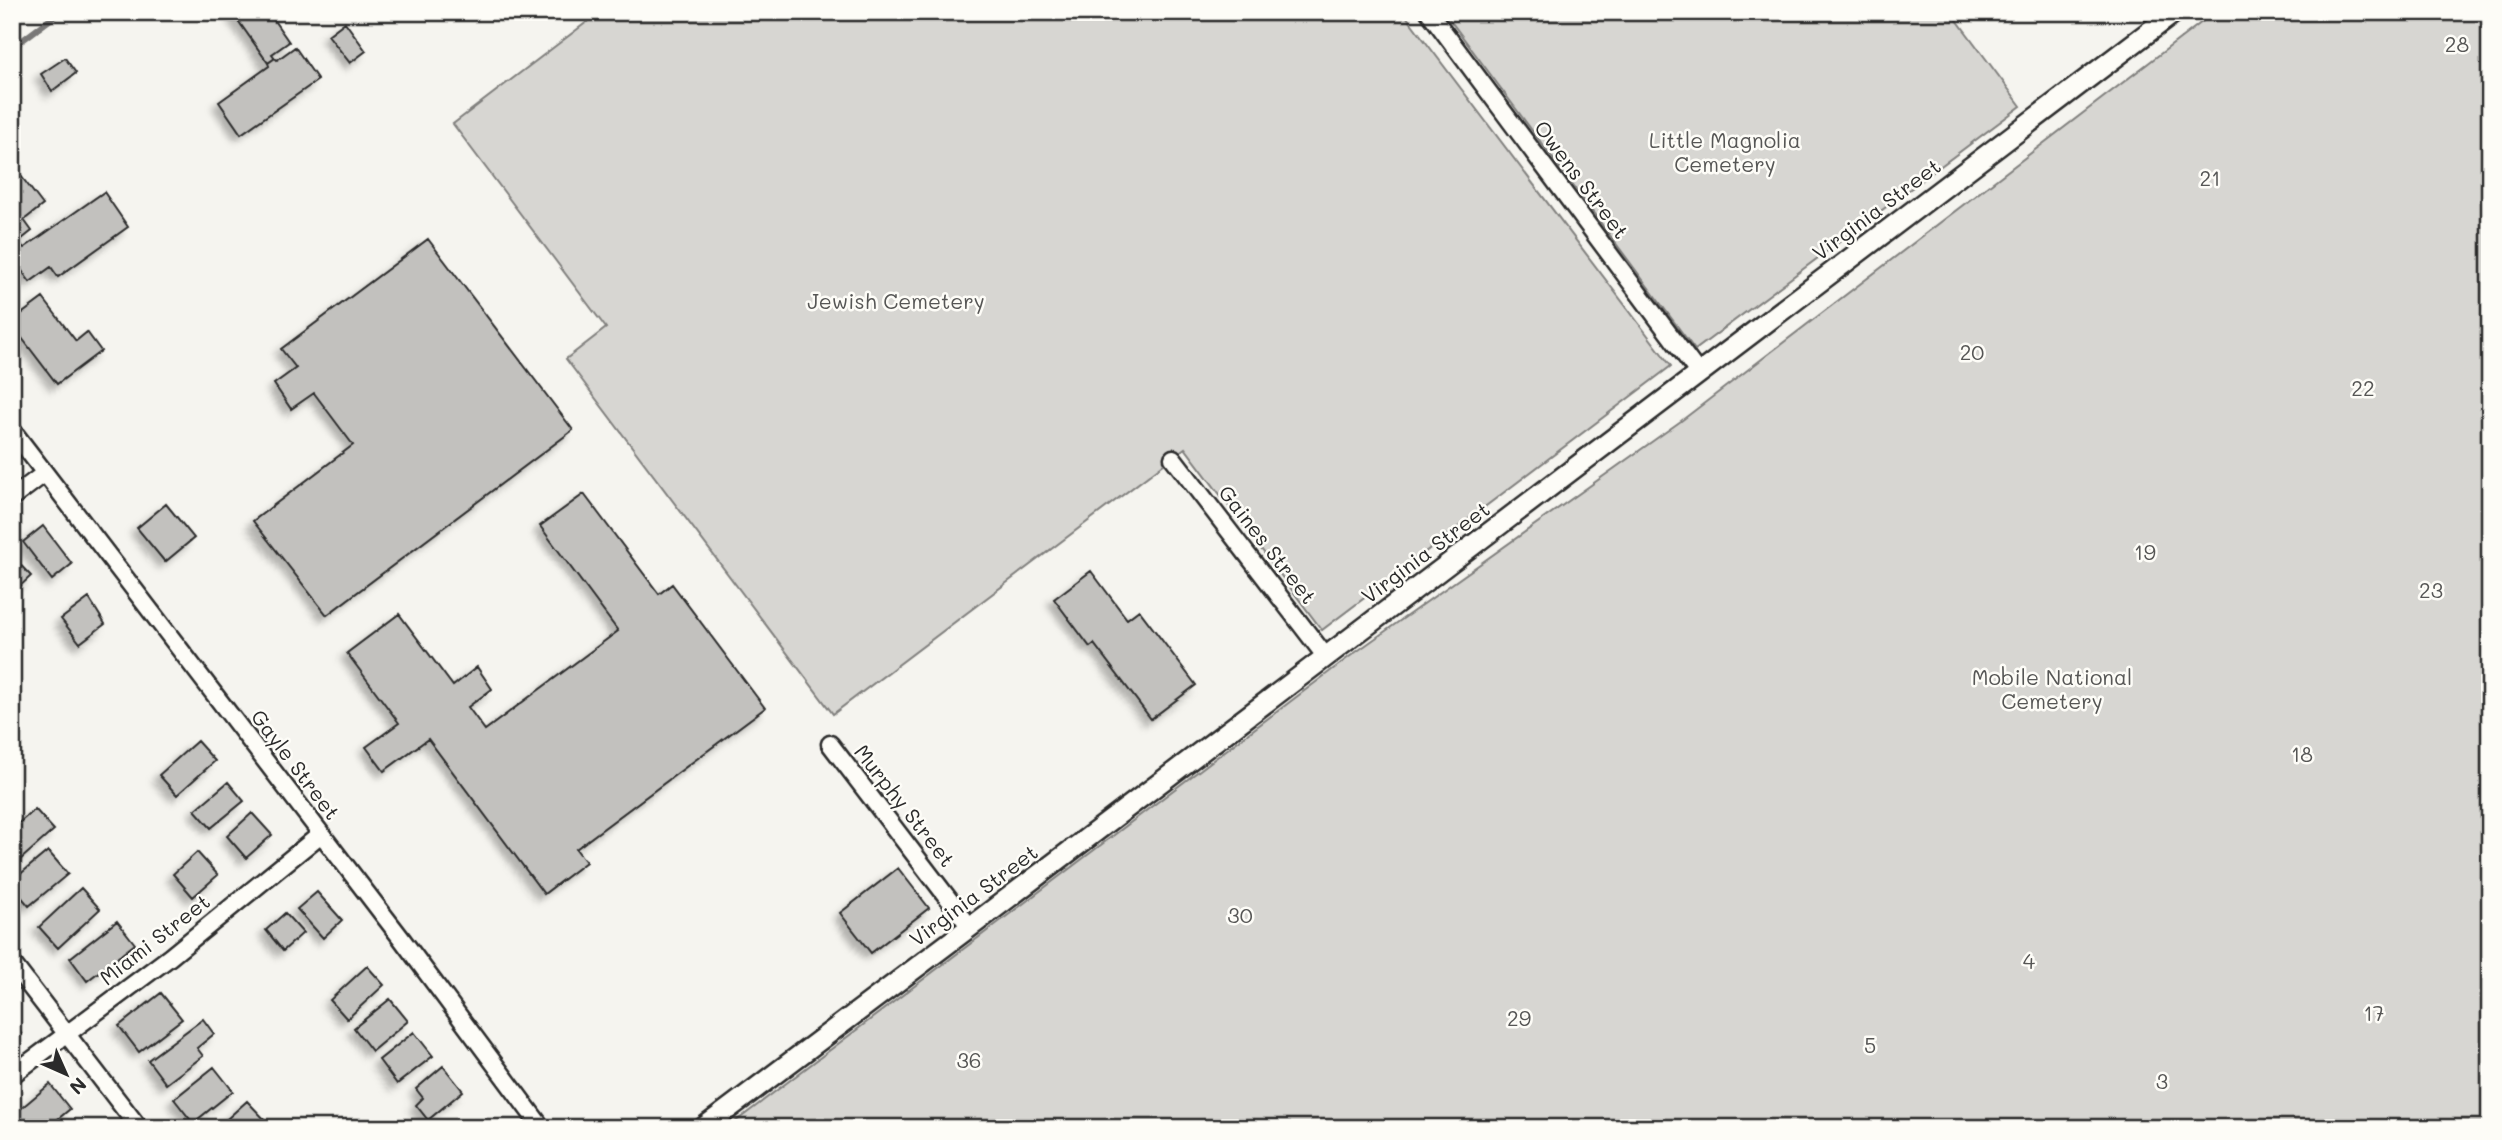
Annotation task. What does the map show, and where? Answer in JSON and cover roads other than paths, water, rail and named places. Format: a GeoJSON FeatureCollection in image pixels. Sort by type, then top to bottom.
{"type":"FeatureCollection","features":[{"type":"Feature","properties":{"kind":"street","name":"Owens Street"},"geometry":{"type":"LineString","coordinates":[[1429,12],[1699,374]]}},
{"type":"Feature","properties":{"kind":"street","name":"Virginia Street"},"geometry":{"type":"LineString","coordinates":[[703,1128],[2175,12]]}},
{"type":"Feature","properties":{"kind":"street","name":"Gayle Street"},"geometry":{"type":"LineString","coordinates":[[12,430],[542,1128]]}},
{"type":"Feature","properties":{"kind":"street","name":"Gaines Street"},"geometry":{"type":"LineString","coordinates":[[1173,458],[1326,657]]}},
{"type":"Feature","properties":{"kind":"street"},"geometry":{"type":"LineString","coordinates":[[12,498],[44,473]]}},
{"type":"Feature","properties":{"kind":"street","name":"Murphy Street"},"geometry":{"type":"LineString","coordinates":[[830,744],[970,927]]}},
{"type":"Feature","properties":{"kind":"street","name":"Miami Street"},"geometry":{"type":"LineString","coordinates":[[12,1075],[170,957],[321,834]]}},
{"type":"Feature","properties":{"kind":"street"},"geometry":{"type":"LineString","coordinates":[[12,963],[139,1128]]}},
{"type":"Feature","properties":{"kind":"waterway"},"geometry":{"type":"LineString","coordinates":[[12,48],[60,12]]}},
{"type":"Feature","properties":{"kind":"railway"},"geometry":{"type":"LineString","coordinates":[[12,19],[21,12]]}},
{"type":"Feature","properties":{"kind":"park label","name":"28"},"geometry":{"type":"Point","coordinates":[2457,45]}},
{"type":"Feature","properties":{"kind":"park label","name":"Little Magnolia Cemetery"},"geometry":{"type":"Point","coordinates":[1725,153]}},
{"type":"Feature","properties":{"kind":"park label","name":"21"},"geometry":{"type":"Point","coordinates":[2210,179]}},
{"type":"Feature","properties":{"kind":"park label","name":"Jewish Cemetery"},"geometry":{"type":"Point","coordinates":[896,302]}},
{"type":"Feature","properties":{"kind":"park label","name":"20"},"geometry":{"type":"Point","coordinates":[1972,353]}},
{"type":"Feature","properties":{"kind":"park label","name":"22"},"geometry":{"type":"Point","coordinates":[2363,389]}},
{"type":"Feature","properties":{"kind":"park label","name":"19"},"geometry":{"type":"Point","coordinates":[2145,553]}},
{"type":"Feature","properties":{"kind":"park label","name":"23"},"geometry":{"type":"Point","coordinates":[2431,591]}},
{"type":"Feature","properties":{"kind":"park label","name":"Mobile National Cemetery"},"geometry":{"type":"Point","coordinates":[2052,690]}},
{"type":"Feature","properties":{"kind":"park label","name":"18"},"geometry":{"type":"Point","coordinates":[2302,755]}},
{"type":"Feature","properties":{"kind":"park label","name":"30"},"geometry":{"type":"Point","coordinates":[1240,916]}},
{"type":"Feature","properties":{"kind":"park label","name":"4"},"geometry":{"type":"Point","coordinates":[2029,962]}},
{"type":"Feature","properties":{"kind":"park label","name":"17"},"geometry":{"type":"Point","coordinates":[2374,1014]}},
{"type":"Feature","properties":{"kind":"park label","name":"29"},"geometry":{"type":"Point","coordinates":[1519,1019]}},
{"type":"Feature","properties":{"kind":"park label","name":"5"},"geometry":{"type":"Point","coordinates":[1870,1046]}},
{"type":"Feature","properties":{"kind":"park label","name":"36"},"geometry":{"type":"Point","coordinates":[969,1061]}},
{"type":"Feature","properties":{"kind":"park label","name":"3"},"geometry":{"type":"Point","coordinates":[2162,1082]}}]}
